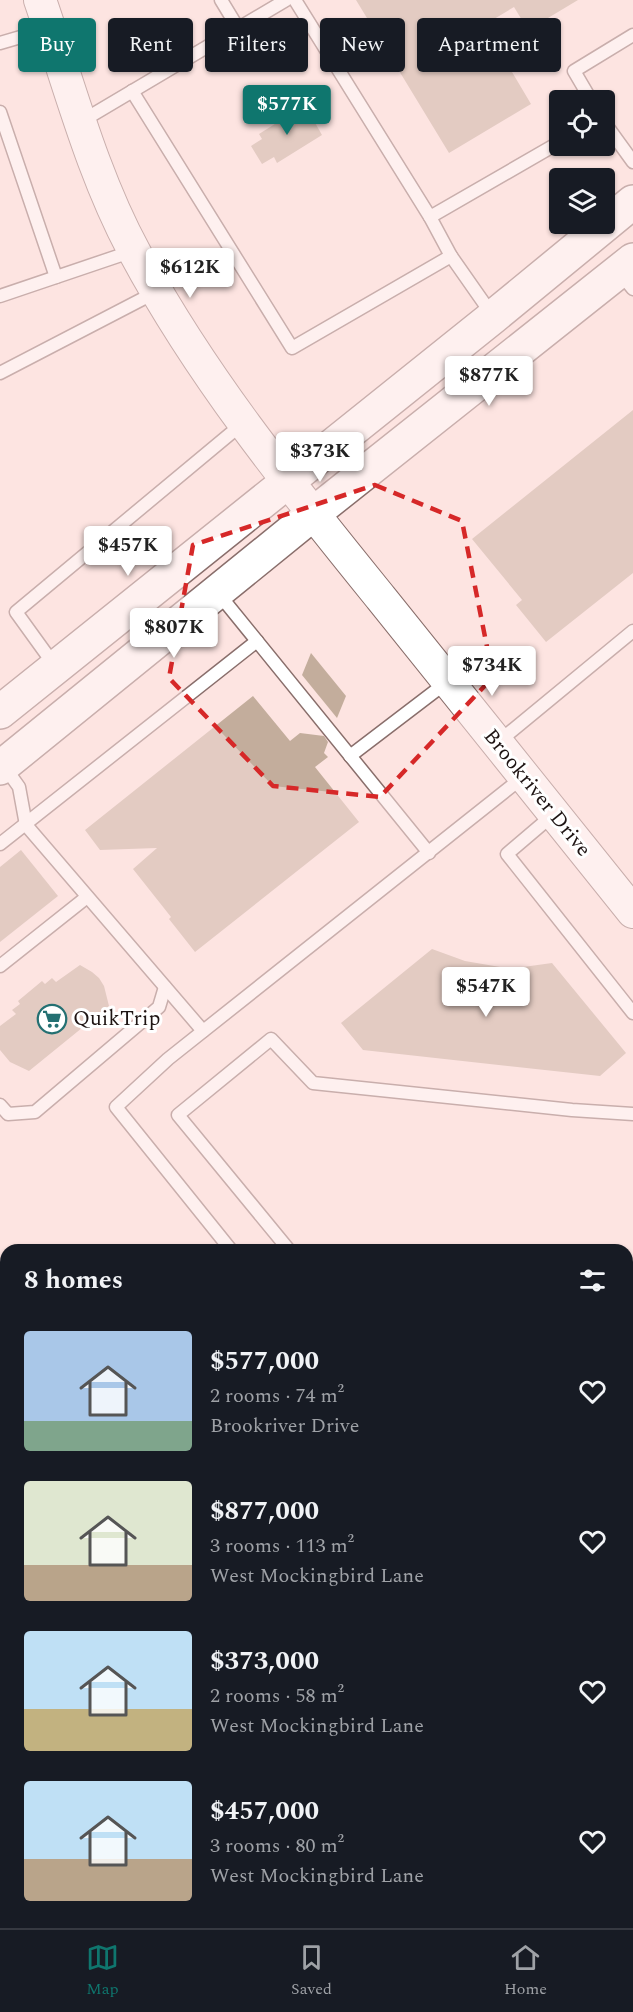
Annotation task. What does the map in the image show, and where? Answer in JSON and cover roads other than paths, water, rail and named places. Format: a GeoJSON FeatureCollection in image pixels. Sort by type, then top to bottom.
{"type":"FeatureCollection","features":[{"type":"Feature","properties":{"kind":"main road"},"geometry":{"type":"LineString","coordinates":[[0,712],[633,202]]}},
{"type":"Feature","properties":{"kind":"main road"},"geometry":{"type":"LineString","coordinates":[[2,766],[313,514],[628,274]]}},
{"type":"Feature","properties":{"kind":"street","name":"Brookriver Drive"},"geometry":{"type":"LineString","coordinates":[[45,14],[99,171],[134,251],[184,336],[243,423],[288,482],[633,912]]}},
{"type":"Feature","properties":{"kind":"lane"},"geometry":{"type":"LineString","coordinates":[[221,0],[232,18]]}},
{"type":"Feature","properties":{"kind":"lane"},"geometry":{"type":"LineString","coordinates":[[255,18],[286,0]]}},
{"type":"Feature","properties":{"kind":"lane"},"geometry":{"type":"LineString","coordinates":[[295,0],[430,217],[451,256],[493,317]]}},
{"type":"Feature","properties":{"kind":"lane"},"geometry":{"type":"LineString","coordinates":[[0,43],[45,14]]}},
{"type":"Feature","properties":{"kind":"lane"},"geometry":{"type":"LineString","coordinates":[[585,90],[574,71],[633,35]]}},
{"type":"Feature","properties":{"kind":"lane"},"geometry":{"type":"LineString","coordinates":[[81,121],[205,48]]}},
{"type":"Feature","properties":{"kind":"lane"},"geometry":{"type":"LineString","coordinates":[[132,91],[292,348],[451,256]]}},
{"type":"Feature","properties":{"kind":"lane"},"geometry":{"type":"LineString","coordinates":[[0,112],[56,277]]}},
{"type":"Feature","properties":{"kind":"lane"},"geometry":{"type":"LineString","coordinates":[[615,137],[633,162]]}},
{"type":"Feature","properties":{"kind":"lane"},"geometry":{"type":"LineString","coordinates":[[430,217],[549,148]]}},
{"type":"Feature","properties":{"kind":"lane"},"geometry":{"type":"LineString","coordinates":[[0,296],[134,251]]}},
{"type":"Feature","properties":{"kind":"lane"},"geometry":{"type":"LineString","coordinates":[[0,373],[157,292]]}},
{"type":"Feature","properties":{"kind":"lane"},"geometry":{"type":"LineString","coordinates":[[56,667],[16,612],[243,423]]}},
{"type":"Feature","properties":{"kind":"lane"},"geometry":{"type":"LineString","coordinates":[[217,591],[429,853]]}},
{"type":"Feature","properties":{"kind":"lane"},"geometry":{"type":"LineString","coordinates":[[497,743],[633,631]]}},
{"type":"Feature","properties":{"kind":"lane"},"geometry":{"type":"LineString","coordinates":[[0,844],[257,641]]}},
{"type":"Feature","properties":{"kind":"lane"},"geometry":{"type":"LineString","coordinates":[[350,756],[448,682]]}},
{"type":"Feature","properties":{"kind":"lane"},"geometry":{"type":"LineString","coordinates":[[2,766],[20,787],[26,825],[203,1031]]}},
{"type":"Feature","properties":{"kind":"lane"},"geometry":{"type":"LineString","coordinates":[[226,1244],[116,1107],[168,1059],[524,776]]}},
{"type":"Feature","properties":{"kind":"lane"},"geometry":{"type":"LineString","coordinates":[[555,814],[507,854],[633,1013]]}},
{"type":"Feature","properties":{"kind":"lane"},"geometry":{"type":"LineString","coordinates":[[0,966],[87,897]]}},
{"type":"Feature","properties":{"kind":"lane"},"geometry":{"type":"LineString","coordinates":[[3,1113],[35,1112],[159,1007],[165,987]]}},
{"type":"Feature","properties":{"kind":"lane"},"geometry":{"type":"LineString","coordinates":[[284,1244],[178,1115],[271,1039],[313,1083],[572,1110],[633,1114]]}},
{"type":"Feature","properties":{"kind":"place","name":"QuikTrip"},"geometry":{"type":"Point","coordinates":[52,1019]}}]}
